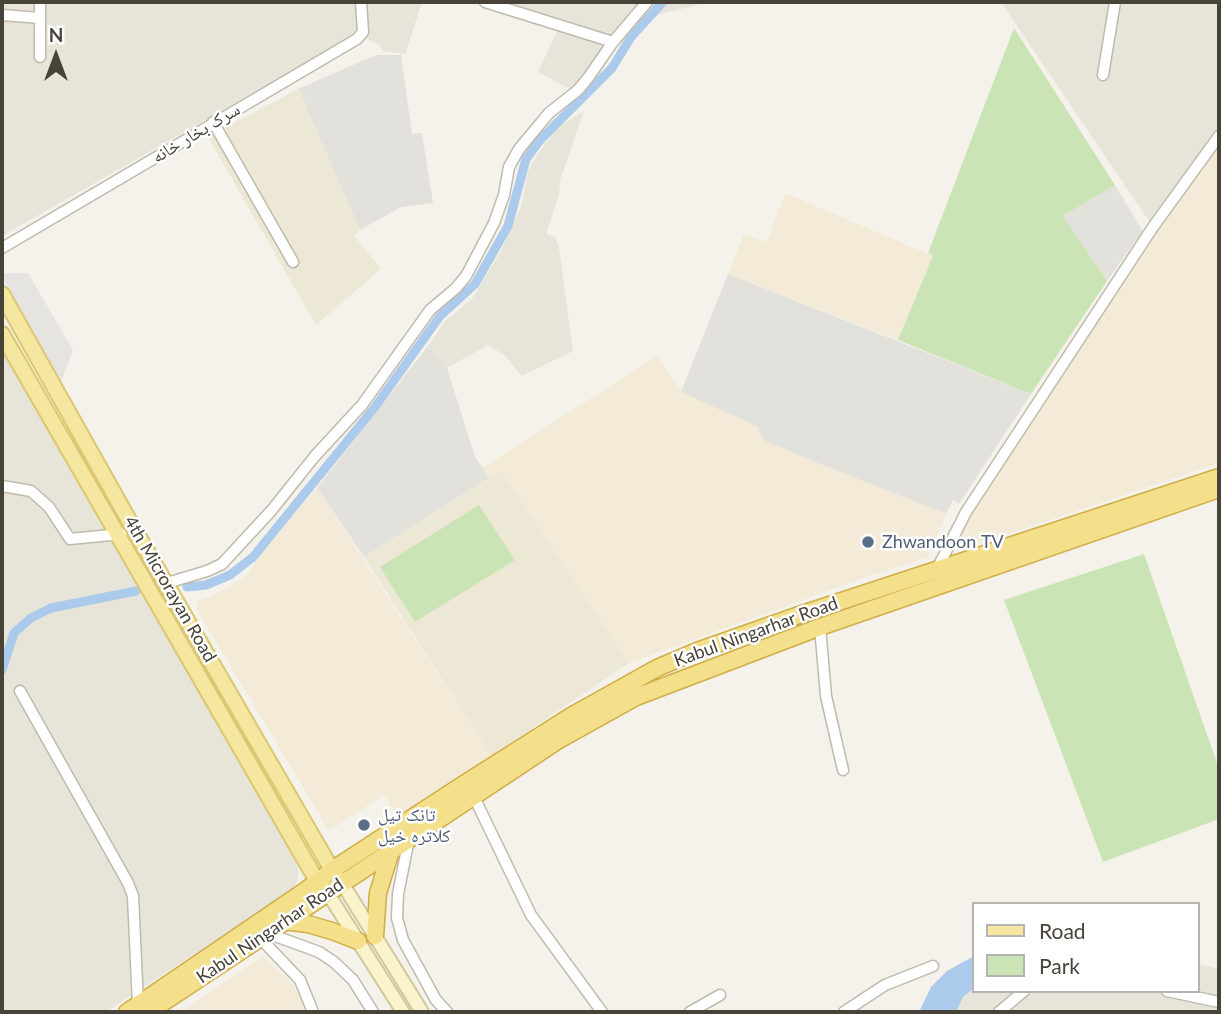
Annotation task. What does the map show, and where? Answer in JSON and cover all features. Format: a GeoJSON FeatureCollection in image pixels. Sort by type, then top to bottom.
{"type":"FeatureCollection","features":[{"type":"Feature","properties":{"kind":"highway","name":"Kabul Ningarhar Road"},"geometry":{"type":"LineString","coordinates":[[138,1010],[571,716],[657,668],[768,626],[935,578],[1219,477]]}},
{"type":"Feature","properties":{"kind":"highway"},"geometry":{"type":"LineString","coordinates":[[935,578],[992,566],[1219,489]]}},
{"type":"Feature","properties":{"kind":"highway","name":"Kabul Ningarhar Road"},"geometry":{"type":"LineString","coordinates":[[337,876],[391,851],[557,741],[636,697],[820,627],[918,594],[935,578]]}},
{"type":"Feature","properties":{"kind":"highway"},"geometry":{"type":"LineString","coordinates":[[375,936],[378,893],[391,851]]}},
{"type":"Feature","properties":{"kind":"highway","name":"Kabul Ningarhar Road"},"geometry":{"type":"LineString","coordinates":[[138,1010],[264,936],[322,887]]}},
{"type":"Feature","properties":{"kind":"highway"},"geometry":{"type":"LineString","coordinates":[[284,921],[320,927],[358,941]]}},
{"type":"Feature","properties":{"kind":"main road","name":"4th Microrayan Road"},"geometry":{"type":"LineString","coordinates":[[2,294],[337,876]]}},
{"type":"Feature","properties":{"kind":"main road","name":"4th Microrayan Road"},"geometry":{"type":"LineString","coordinates":[[2,334],[322,887]]}},
{"type":"Feature","properties":{"kind":"main road"},"geometry":{"type":"LineString","coordinates":[[337,876],[422,1012]]}},
{"type":"Feature","properties":{"kind":"main road"},"geometry":{"type":"LineString","coordinates":[[322,887],[402,1012]]}},
{"type":"Feature","properties":{"kind":"street"},"geometry":{"type":"LineString","coordinates":[[40,2],[40,57]]}},
{"type":"Feature","properties":{"kind":"street","name":"سرک بخار خانه"},"geometry":{"type":"LineString","coordinates":[[2,248],[357,39],[363,32],[361,2]]}},
{"type":"Feature","properties":{"kind":"street"},"geometry":{"type":"LineString","coordinates":[[485,2],[613,42]]}},
{"type":"Feature","properties":{"kind":"street"},"geometry":{"type":"LineString","coordinates":[[167,583],[222,564],[362,405],[430,310],[466,276],[494,223],[504,195],[509,167],[519,149],[549,113],[588,78],[613,42],[647,2]]}},
{"type":"Feature","properties":{"kind":"street"},"geometry":{"type":"LineString","coordinates":[[1103,75],[1115,2]]}},
{"type":"Feature","properties":{"kind":"street"},"geometry":{"type":"LineString","coordinates":[[2,15],[40,18]]}},
{"type":"Feature","properties":{"kind":"street"},"geometry":{"type":"LineString","coordinates":[[213,122],[293,262]]}},
{"type":"Feature","properties":{"kind":"street"},"geometry":{"type":"LineString","coordinates":[[935,578],[966,512],[1153,227],[1219,136]]}},
{"type":"Feature","properties":{"kind":"street"},"geometry":{"type":"LineString","coordinates":[[2,486],[31,491],[49,507],[70,539],[119,535],[135,529]]}},
{"type":"Feature","properties":{"kind":"street"},"geometry":{"type":"LineString","coordinates":[[820,627],[826,696],[843,770]]}},
{"type":"Feature","properties":{"kind":"street"},"geometry":{"type":"LineString","coordinates":[[20,691],[133,896],[138,1010]]}},
{"type":"Feature","properties":{"kind":"street"},"geometry":{"type":"LineString","coordinates":[[474,797],[531,915],[602,1012]]}},
{"type":"Feature","properties":{"kind":"street"},"geometry":{"type":"LineString","coordinates":[[409,839],[398,894],[397,918],[403,940],[436,1000],[447,1012]]}},
{"type":"Feature","properties":{"kind":"street"},"geometry":{"type":"LineString","coordinates":[[264,936],[300,980],[313,1012]]}},
{"type":"Feature","properties":{"kind":"street"},"geometry":{"type":"LineString","coordinates":[[264,936],[319,952],[334,962],[353,980],[373,1012]]}},
{"type":"Feature","properties":{"kind":"street"},"geometry":{"type":"LineString","coordinates":[[844,1012],[885,985],[933,967]]}},
{"type":"Feature","properties":{"kind":"street"},"geometry":{"type":"LineString","coordinates":[[999,1012],[1022,993]]}},
{"type":"Feature","properties":{"kind":"street"},"geometry":{"type":"LineString","coordinates":[[1174,993],[1218,1005]]}},
{"type":"Feature","properties":{"kind":"street"},"geometry":{"type":"LineString","coordinates":[[691,1012],[720,995]]}},
{"type":"Feature","properties":{"kind":"shaded area"},"geometry":{"type":"Polygon","coordinates":[[[2,2],[422,2],[405,54],[382,51],[380,45],[356,34],[2,236],[2,2]]]}},
{"type":"Feature","properties":{"kind":"shaded area"},"geometry":{"type":"Polygon","coordinates":[[[506,2],[709,2],[648,17],[572,90],[538,72],[559,27],[502,12],[506,2]]]}},
{"type":"Feature","properties":{"kind":"shaded area"},"geometry":{"type":"Polygon","coordinates":[[[1001,2],[1219,2],[1219,136],[1153,227],[1001,2]]]}},
{"type":"Feature","properties":{"kind":"shaded area"},"geometry":{"type":"Polygon","coordinates":[[[376,55],[401,55],[412,134],[422,133],[433,203],[401,207],[360,230],[298,89],[376,55]]]}},
{"type":"Feature","properties":{"kind":"shaded area"},"geometry":{"type":"Polygon","coordinates":[[[298,89],[360,230],[354,236],[381,269],[316,325],[208,137],[298,89]]]}},
{"type":"Feature","properties":{"kind":"shaded area"},"geometry":{"type":"Polygon","coordinates":[[[584,111],[560,180],[559,195],[546,234],[555,237],[559,248],[573,351],[522,376],[504,355],[488,345],[447,368],[428,346],[445,321],[472,299],[502,249],[522,204],[528,171],[540,151],[558,127],[584,111]]]}},
{"type":"Feature","properties":{"kind":"shaded area"},"geometry":{"type":"Polygon","coordinates":[[[1219,136],[1219,463],[958,551],[949,545],[1219,136]]]}},
{"type":"Feature","properties":{"kind":"shaded area"},"geometry":{"type":"Polygon","coordinates":[[[1115,185],[1143,231],[1107,281],[1063,216],[1115,185]]]}},
{"type":"Feature","properties":{"kind":"shaded area"},"geometry":{"type":"Polygon","coordinates":[[[785,193],[933,256],[898,340],[728,274],[744,234],[767,242],[785,193]]]}},
{"type":"Feature","properties":{"kind":"shaded area"},"geometry":{"type":"Polygon","coordinates":[[[2,273],[28,273],[73,350],[61,382],[2,277],[2,273]]]}},
{"type":"Feature","properties":{"kind":"shaded area"},"geometry":{"type":"Polygon","coordinates":[[[728,274],[1031,394],[959,504],[953,500],[946,514],[818,463],[763,440],[758,427],[681,392],[728,274]]]}},
{"type":"Feature","properties":{"kind":"shaded area"},"geometry":{"type":"Polygon","coordinates":[[[428,346],[447,368],[475,457],[489,478],[364,557],[317,488],[428,346]]]}},
{"type":"Feature","properties":{"kind":"shaded area"},"geometry":{"type":"Polygon","coordinates":[[[2,351],[291,851],[298,869],[298,880],[292,890],[106,1012],[2,1012],[2,351]]]}},
{"type":"Feature","properties":{"kind":"shaded area"},"geometry":{"type":"Polygon","coordinates":[[[657,356],[682,392],[758,427],[818,463],[946,514],[928,557],[629,663],[501,472],[489,478],[482,468],[657,356]]]}},
{"type":"Feature","properties":{"kind":"shaded area"},"geometry":{"type":"Polygon","coordinates":[[[501,471],[629,663],[491,756],[364,557],[501,471]]]}},
{"type":"Feature","properties":{"kind":"shaded area"},"geometry":{"type":"Polygon","coordinates":[[[317,488],[491,756],[399,818],[384,795],[329,831],[196,608],[198,601],[247,576],[260,554],[317,488]]]}},
{"type":"Feature","properties":{"kind":"shaded area"},"geometry":{"type":"Polygon","coordinates":[[[263,956],[294,986],[307,1012],[182,1012],[263,956]]]}},
{"type":"Feature","properties":{"kind":"shaded area"},"geometry":{"type":"Polygon","coordinates":[[[1200,964],[1219,969],[1219,1012],[956,1012],[963,997],[972,990],[972,993],[1200,993],[1200,964]]]}},
{"type":"Feature","properties":{"kind":"green space"},"geometry":{"type":"Polygon","coordinates":[[[1014,28],[1115,185],[1063,216],[1107,281],[1031,394],[898,340],[933,256],[928,253],[1014,28]]]}},
{"type":"Feature","properties":{"kind":"green space"},"geometry":{"type":"Polygon","coordinates":[[[479,505],[515,560],[415,622],[380,567],[479,505]]]}},
{"type":"Feature","properties":{"kind":"green space"},"geometry":{"type":"Polygon","coordinates":[[[1144,554],[1219,769],[1219,819],[1103,862],[1004,600],[1144,554]]]}},
{"type":"Feature","properties":{"kind":"water"},"geometry":{"type":"Polygon","coordinates":[[[972,957],[972,990],[963,997],[956,1012],[919,1012],[931,987],[947,971],[972,957]]]}},
{"type":"Feature","properties":{"kind":"waterway"},"geometry":{"type":"LineString","coordinates":[[187,587],[206,585],[230,575],[253,557],[375,407],[440,316],[475,284],[508,226],[526,159],[540,140],[612,68],[631,37],[663,2]]}},
{"type":"Feature","properties":{"kind":"waterway"},"geometry":{"type":"LineString","coordinates":[[2,670],[14,633],[31,618],[51,608],[136,591]]}},
{"type":"Feature","properties":{"kind":"place","name":"Zhwandoon TV"},"geometry":{"type":"Point","coordinates":[868,542]}},
{"type":"Feature","properties":{"kind":"place","name":"تانک تیل کلاتره خیل"},"geometry":{"type":"Point","coordinates":[364,825]}}]}
